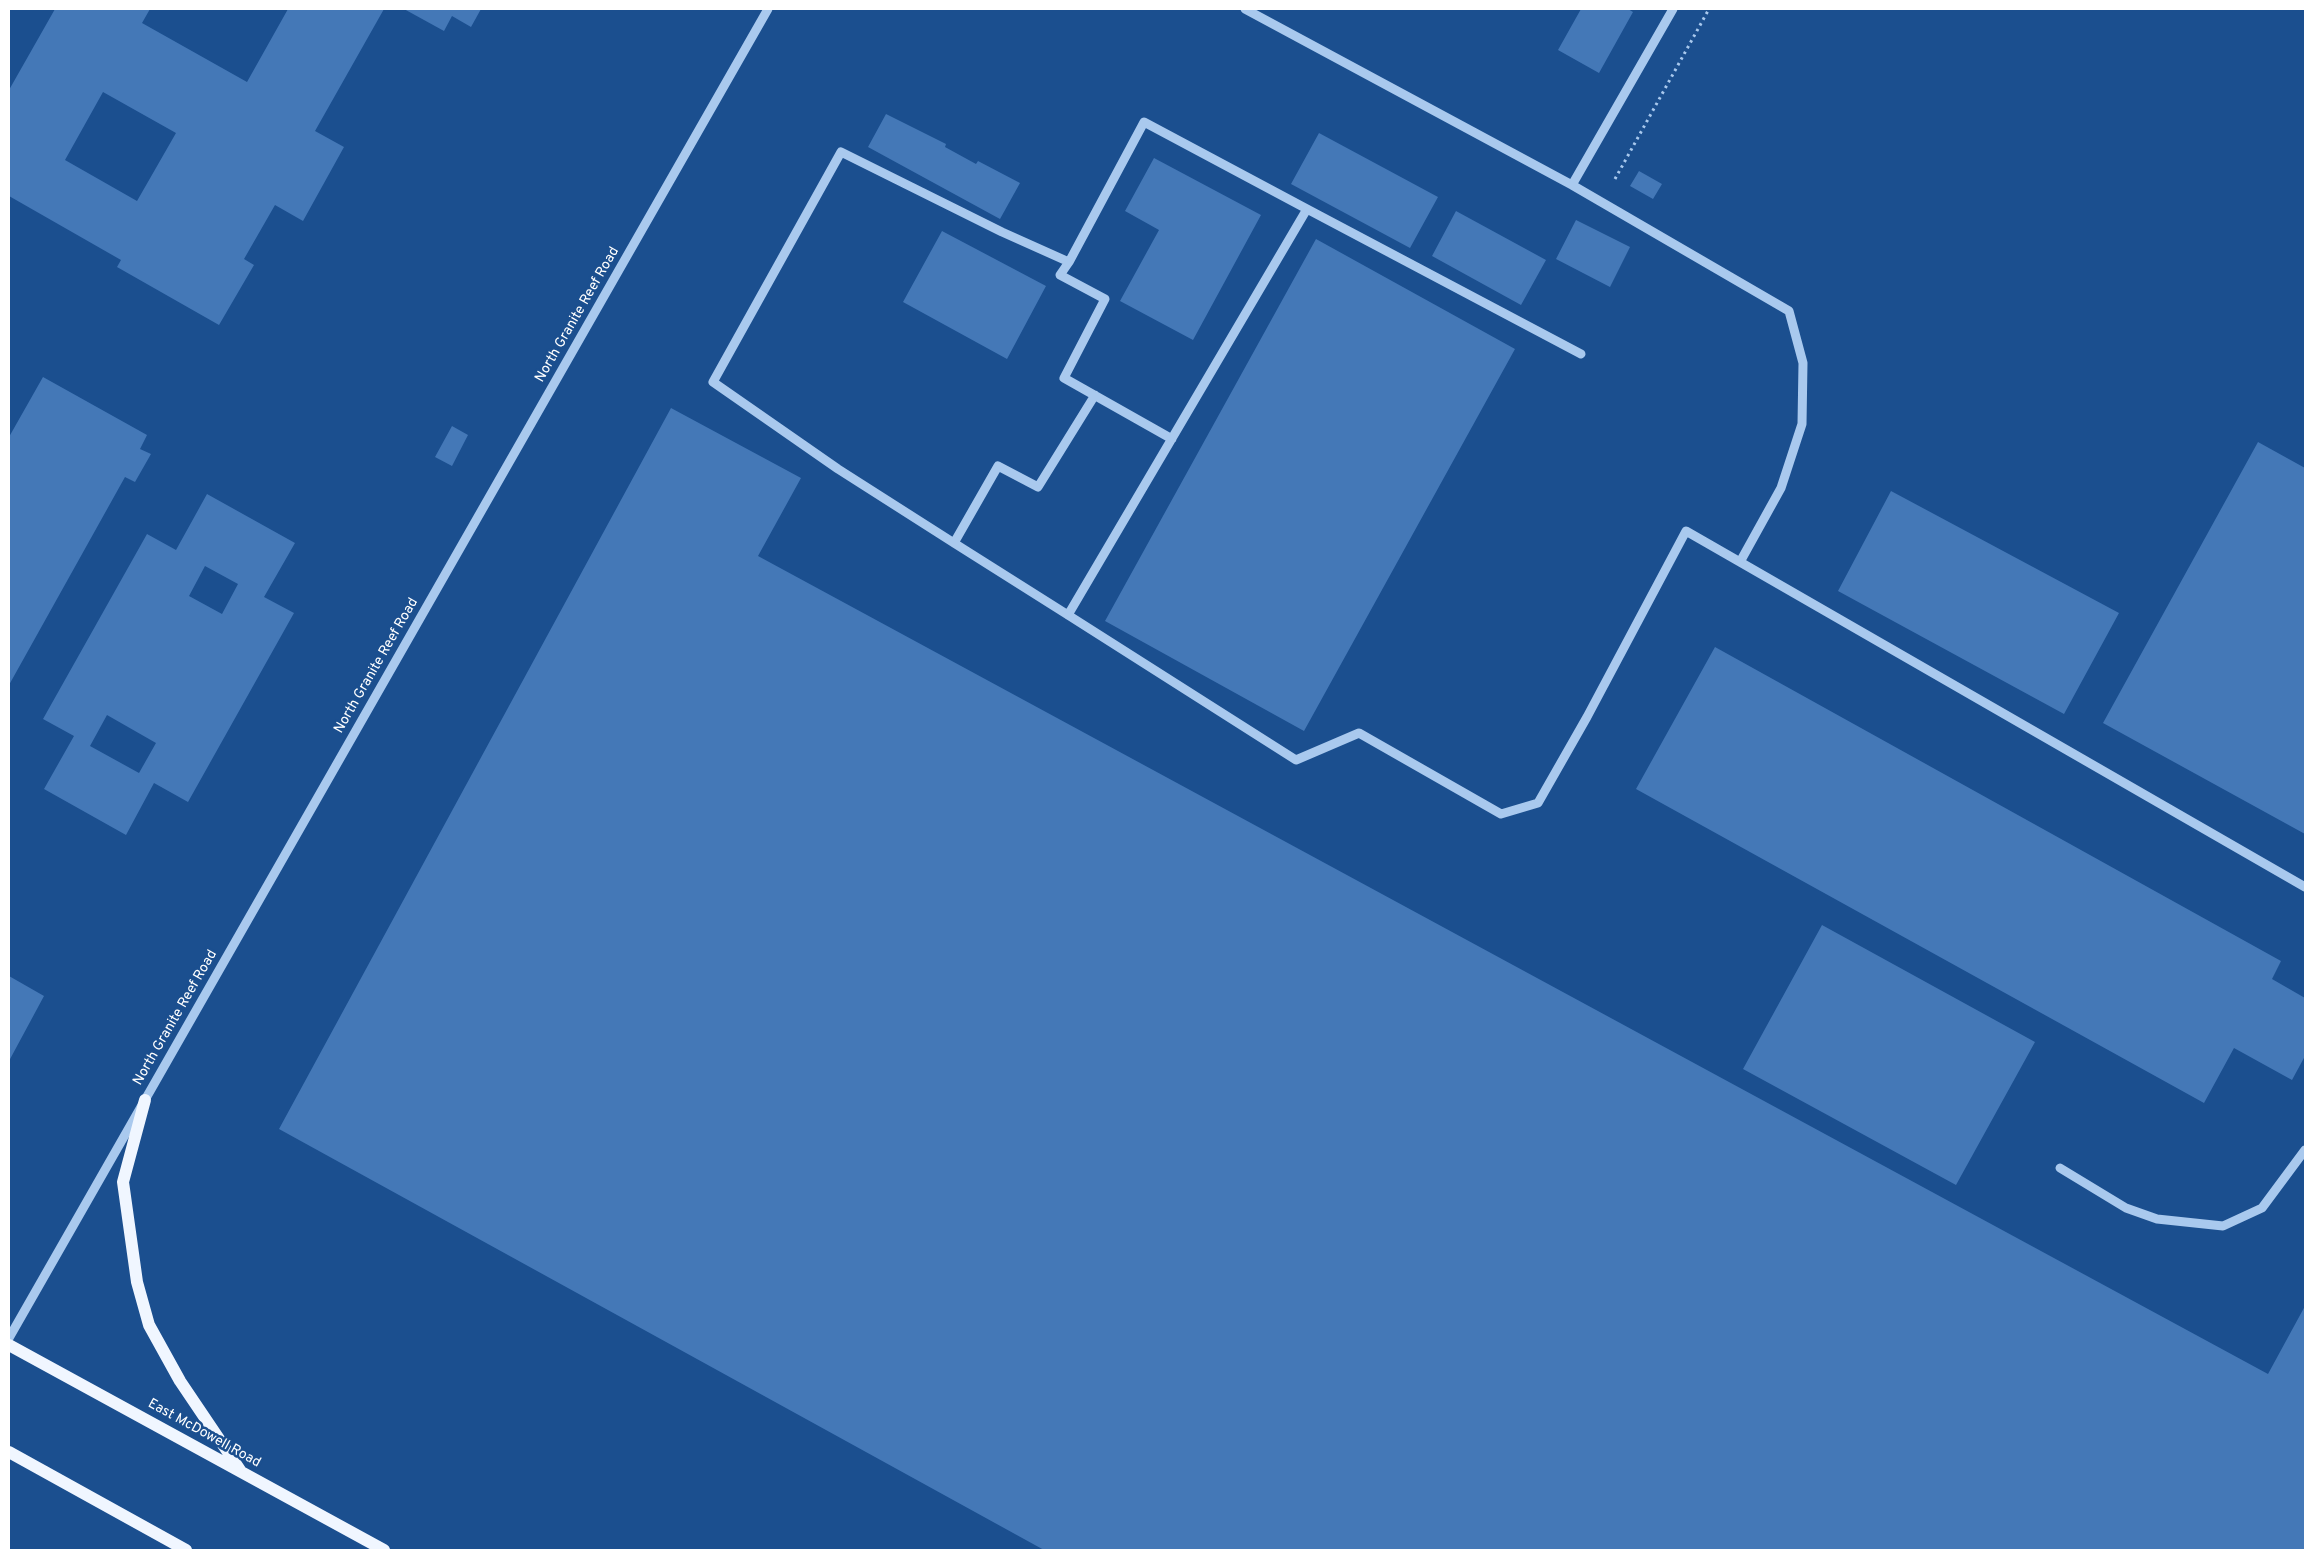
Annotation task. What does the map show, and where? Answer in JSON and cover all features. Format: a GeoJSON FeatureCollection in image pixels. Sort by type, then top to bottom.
{"type":"FeatureCollection","features":[{"type":"Feature","properties":{"kind":"main road"},"geometry":{"type":"LineString","coordinates":[[145,1100],[123,1182],[137,1282],[149,1324],[180,1381],[242,1472]]}},
{"type":"Feature","properties":{"kind":"main road","name":"East McDowell Road"},"geometry":{"type":"LineString","coordinates":[[9,1345],[384,1550]]}},
{"type":"Feature","properties":{"kind":"main road"},"geometry":{"type":"LineString","coordinates":[[9,1452],[186,1550]]}},
{"type":"Feature","properties":{"kind":"street","name":"North Granite Reef Road"},"geometry":{"type":"LineString","coordinates":[[9,1338],[768,9]]}},
{"type":"Feature","properties":{"kind":"street"},"geometry":{"type":"LineString","coordinates":[[1245,9],[1572,185],[1789,311],[1803,364],[1802,424],[1782,488],[1740,562]]}},
{"type":"Feature","properties":{"kind":"street"},"geometry":{"type":"LineString","coordinates":[[1572,185],[1673,9]]}},
{"type":"Feature","properties":{"kind":"street"},"geometry":{"type":"LineString","coordinates":[[1172,440],[1064,378],[1105,299],[1060,275],[1069,262],[1144,122],[1581,354]]}},
{"type":"Feature","properties":{"kind":"street"},"geometry":{"type":"LineString","coordinates":[[1069,262],[1002,232],[841,152],[713,382],[838,469],[1296,760],[1359,733],[1501,814],[1538,803],[1587,717],[1686,531],[2305,887]]}},
{"type":"Feature","properties":{"kind":"street"},"geometry":{"type":"LineString","coordinates":[[1068,615],[1307,209]]}},
{"type":"Feature","properties":{"kind":"street"},"geometry":{"type":"LineString","coordinates":[[954,543],[998,466],[1038,487],[1095,395]]}},
{"type":"Feature","properties":{"kind":"street"},"geometry":{"type":"LineString","coordinates":[[2060,1168],[2126,1208],[2157,1219],[2223,1226],[2262,1208],[2305,1150]]}},
{"type":"Feature","properties":{"kind":"path"},"geometry":{"type":"LineString","coordinates":[[1602,202],[1709,9]]}},
{"type":"Feature","properties":{"kind":"building"},"geometry":{"type":"Polygon","coordinates":[[[55,9],[150,9],[142,23],[247,82],[288,9],[384,9],[315,131],[344,147],[303,221],[275,205],[244,259],[254,265],[219,325],[117,267],[121,260],[9,196],[9,90],[55,9]],[[103,92],[65,160],[137,201],[176,133],[103,92]]]}},
{"type":"Feature","properties":{"kind":"building"},"geometry":{"type":"Polygon","coordinates":[[[404,9],[481,9],[471,27],[452,16],[444,31],[404,9]]]}},
{"type":"Feature","properties":{"kind":"building"},"geometry":{"type":"Polygon","coordinates":[[[1581,9],[1628,9],[1633,12],[1599,73],[1558,50],[1581,9]]]}},
{"type":"Feature","properties":{"kind":"building"},"geometry":{"type":"Polygon","coordinates":[[[886,114],[946,144],[945,147],[976,164],[978,161],[1020,183],[1000,219],[868,147],[886,114]]]}},
{"type":"Feature","properties":{"kind":"building"},"geometry":{"type":"Polygon","coordinates":[[[1319,133],[1438,197],[1410,248],[1291,184],[1319,133]]]}},
{"type":"Feature","properties":{"kind":"building"},"geometry":{"type":"Polygon","coordinates":[[[1154,158],[1261,215],[1193,340],[1120,301],[1159,230],[1125,211],[1154,158]]]}},
{"type":"Feature","properties":{"kind":"building"},"geometry":{"type":"Polygon","coordinates":[[[1639,171],[1662,184],[1653,199],[1630,186],[1639,171]]]}},
{"type":"Feature","properties":{"kind":"building"},"geometry":{"type":"Polygon","coordinates":[[[1456,211],[1546,260],[1521,305],[1432,256],[1456,211]]]}},
{"type":"Feature","properties":{"kind":"building"},"geometry":{"type":"Polygon","coordinates":[[[1576,220],[1630,247],[1610,287],[1556,259],[1576,220]]]}},
{"type":"Feature","properties":{"kind":"building"},"geometry":{"type":"Polygon","coordinates":[[[942,231],[1046,286],[1007,359],[903,302],[942,231]]]}},
{"type":"Feature","properties":{"kind":"building"},"geometry":{"type":"Polygon","coordinates":[[[1316,239],[1515,349],[1304,731],[1105,621],[1316,239]]]}},
{"type":"Feature","properties":{"kind":"building"},"geometry":{"type":"Polygon","coordinates":[[[43,377],[147,435],[140,449],[151,454],[135,482],[125,477],[9,685],[9,437],[43,377]]]}},
{"type":"Feature","properties":{"kind":"building"},"geometry":{"type":"Polygon","coordinates":[[[671,408],[801,478],[758,556],[2268,1374],[2305,1306],[2305,1550],[1044,1550],[279,1129],[671,408]]]}},
{"type":"Feature","properties":{"kind":"building"},"geometry":{"type":"Polygon","coordinates":[[[452,426],[468,435],[452,466],[435,457],[452,426]]]}},
{"type":"Feature","properties":{"kind":"building"},"geometry":{"type":"Polygon","coordinates":[[[2258,442],[2305,468],[2305,834],[2103,723],[2258,442]]]}},
{"type":"Feature","properties":{"kind":"building"},"geometry":{"type":"Polygon","coordinates":[[[1891,491],[2119,613],[2064,714],[1838,591],[1891,491]]]}},
{"type":"Feature","properties":{"kind":"building"},"geometry":{"type":"Polygon","coordinates":[[[207,494],[295,543],[264,597],[294,613],[188,802],[154,783],[126,835],[44,789],[74,736],[43,719],[147,534],[176,550],[207,494]],[[205,566],[189,596],[222,614],[238,584],[205,566]],[[107,715],[90,746],[139,773],[156,743],[107,715]]]}},
{"type":"Feature","properties":{"kind":"building"},"geometry":{"type":"Polygon","coordinates":[[[1715,647],[2281,961],[2272,979],[2305,998],[2305,1056],[2292,1080],[2234,1048],[2204,1103],[1636,789],[1715,647]]]}},
{"type":"Feature","properties":{"kind":"building"},"geometry":{"type":"Polygon","coordinates":[[[1822,925],[2035,1042],[1956,1185],[1743,1069],[1822,925]]]}},
{"type":"Feature","properties":{"kind":"building"},"geometry":{"type":"Polygon","coordinates":[[[9,976],[44,996],[9,1061],[9,976]]]}}]}
